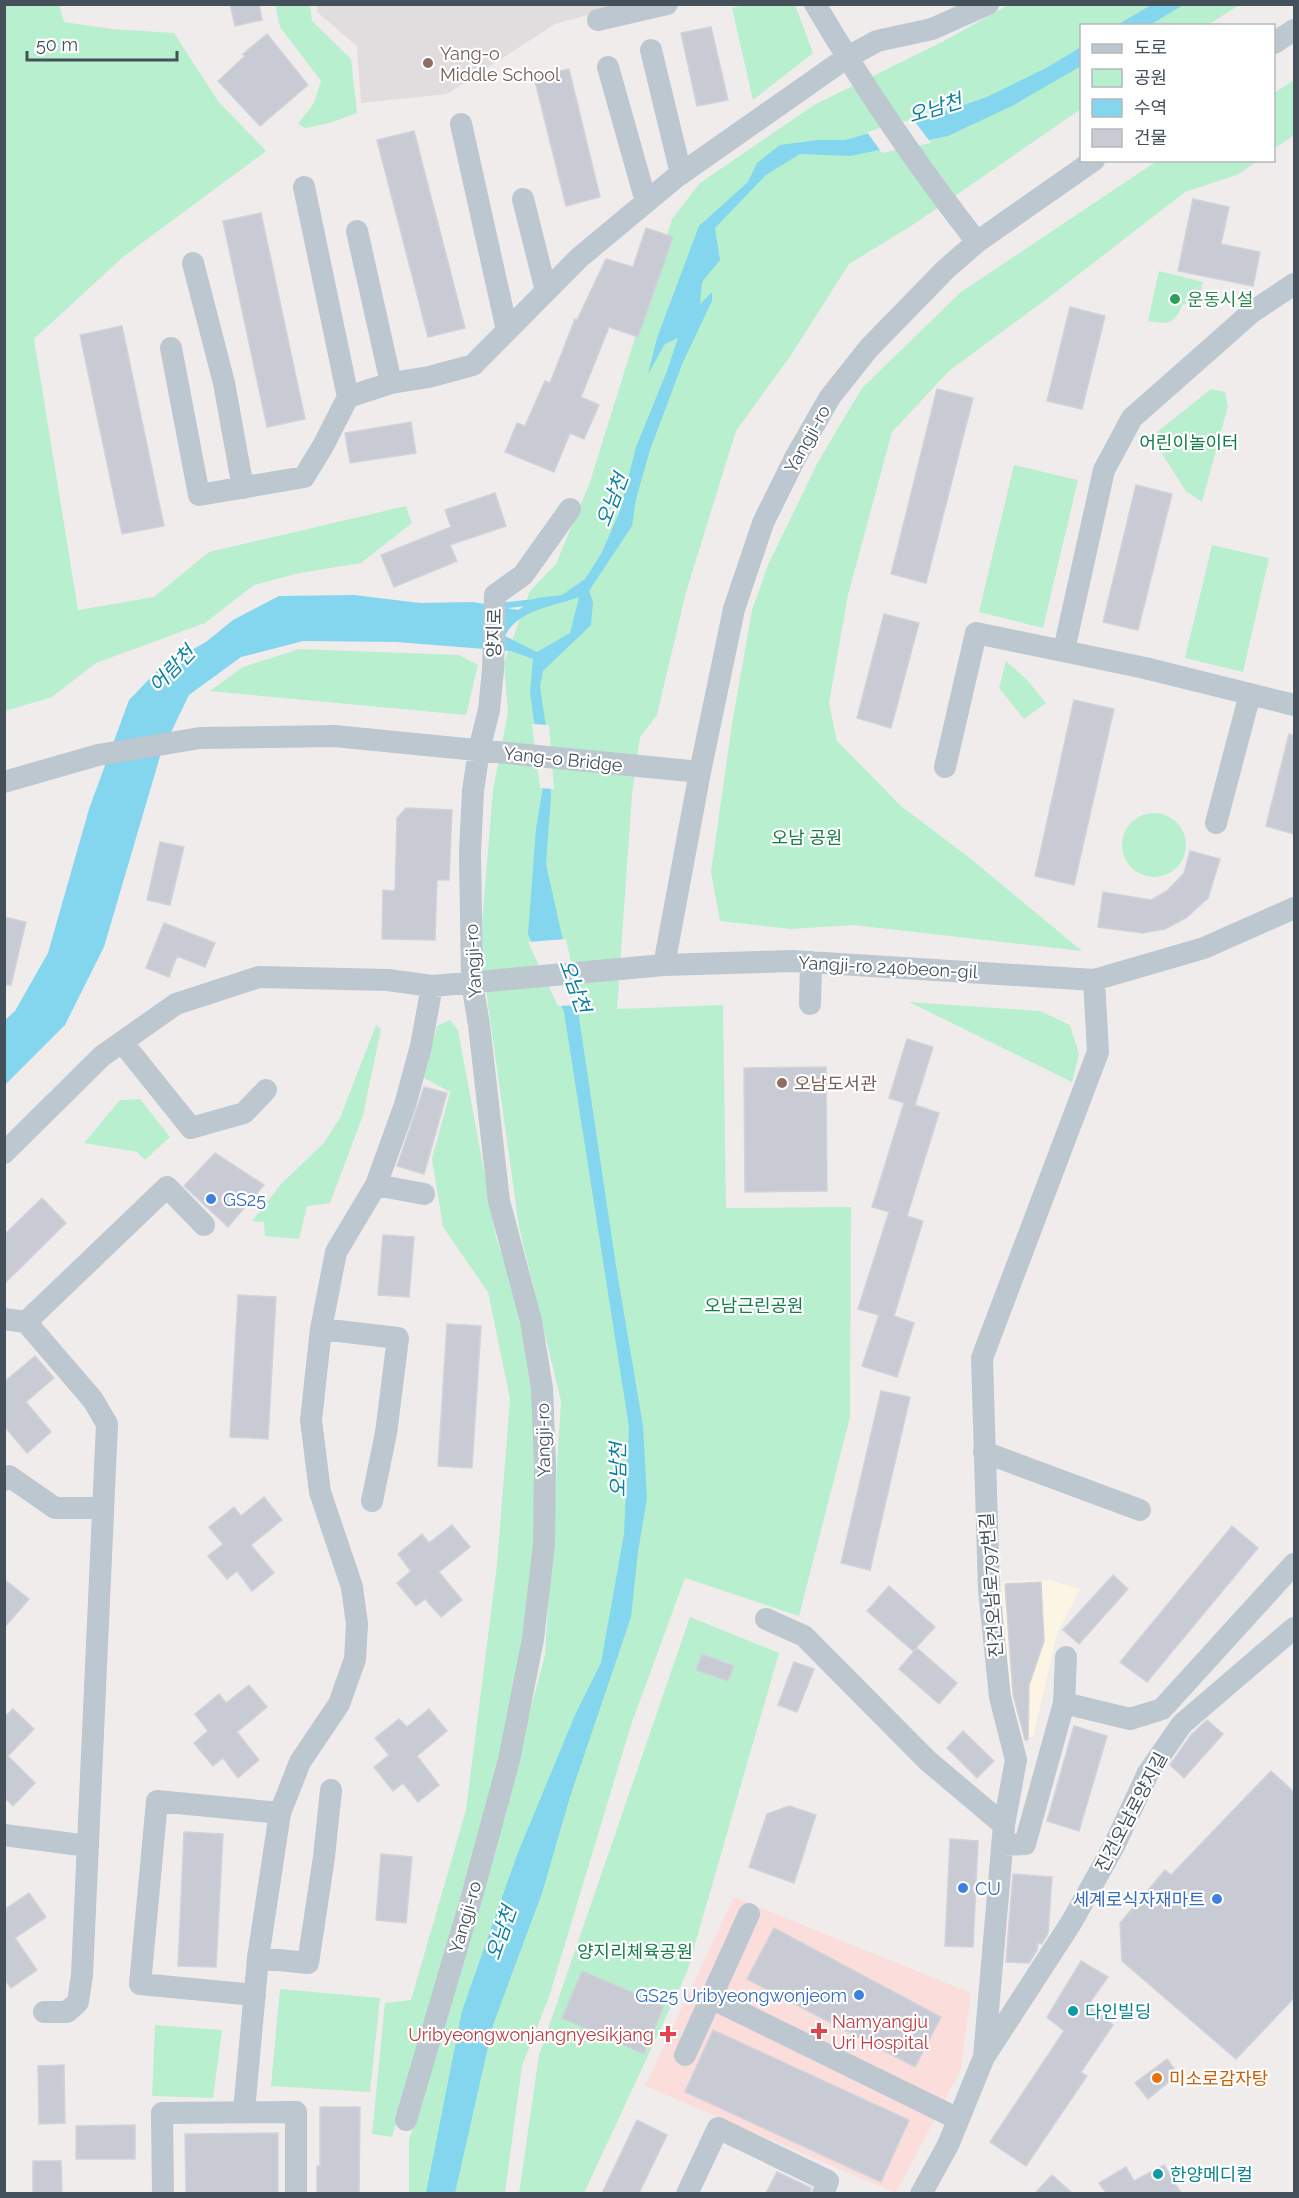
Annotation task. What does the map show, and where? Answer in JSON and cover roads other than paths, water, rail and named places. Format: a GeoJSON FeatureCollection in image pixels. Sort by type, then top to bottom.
{"type":"FeatureCollection","features":[{"type":"Feature","properties":{"kind":"street"},"geometry":{"type":"LineString","coordinates":[[598,20],[667,4]]}},
{"type":"Feature","properties":{"kind":"street"},"geometry":{"type":"LineString","coordinates":[[348,397],[391,383],[429,377],[472,365],[579,258],[681,174],[852,67],[877,41],[932,29],[988,4]]}},
{"type":"Feature","properties":{"kind":"street"},"geometry":{"type":"LineString","coordinates":[[815,5],[852,67],[944,200],[976,242]]}},
{"type":"Feature","properties":{"kind":"street"},"geometry":{"type":"LineString","coordinates":[[1275,43],[1294,30]]}},
{"type":"Feature","properties":{"kind":"street"},"geometry":{"type":"LineString","coordinates":[[651,50],[681,174]]}},
{"type":"Feature","properties":{"kind":"street"},"geometry":{"type":"LineString","coordinates":[[608,67],[646,202]]}},
{"type":"Feature","properties":{"kind":"street"},"geometry":{"type":"LineString","coordinates":[[462,124],[507,330]]}},
{"type":"Feature","properties":{"kind":"street","name":"Yangji-ro"},"geometry":{"type":"LineString","coordinates":[[700,772],[734,609],[763,523],[795,458],[830,397],[869,348],[946,269],[976,242],[1091,162]]}},
{"type":"Feature","properties":{"kind":"street"},"geometry":{"type":"LineString","coordinates":[[171,348],[199,495],[304,477],[348,397],[304,187]]}},
{"type":"Feature","properties":{"kind":"street"},"geometry":{"type":"LineString","coordinates":[[523,199],[546,291]]}},
{"type":"Feature","properties":{"kind":"street"},"geometry":{"type":"LineString","coordinates":[[357,231],[391,383]]}},
{"type":"Feature","properties":{"kind":"street"},"geometry":{"type":"LineString","coordinates":[[193,263],[224,383],[243,488]]}},
{"type":"Feature","properties":{"kind":"street"},"geometry":{"type":"LineString","coordinates":[[1064,650],[1104,470],[1132,417],[1252,312],[1294,284]]}},
{"type":"Feature","properties":{"kind":"street","name":"양지로"},"geometry":{"type":"LineString","coordinates":[[493,670],[495,596],[523,575],[570,509]]}},
{"type":"Feature","properties":{"kind":"street"},"geometry":{"type":"LineString","coordinates":[[945,766],[976,633],[1064,650],[1294,705]]}},
{"type":"Feature","properties":{"kind":"street","name":"Yangji-ro"},"geometry":{"type":"LineString","coordinates":[[406,2120],[470,1903],[508,1760],[533,1639],[544,1544],[545,1464],[542,1388],[531,1321],[499,1201],[472,983],[470,852],[473,791],[478,750],[489,710],[493,670]]}},
{"type":"Feature","properties":{"kind":"street"},"geometry":{"type":"LineString","coordinates":[[1216,823],[1250,694]]}},
{"type":"Feature","properties":{"kind":"street"},"geometry":{"type":"LineString","coordinates":[[4,782],[98,755],[200,738],[334,736],[478,750]]}},
{"type":"Feature","properties":{"kind":"street","name":"Yang-o Bridge"},"geometry":{"type":"LineString","coordinates":[[478,750],[700,772]]}},
{"type":"Feature","properties":{"kind":"street"},"geometry":{"type":"LineString","coordinates":[[664,965],[700,772]]}},
{"type":"Feature","properties":{"kind":"street","name":"Yangji-ro 240beon-gil"},"geometry":{"type":"LineString","coordinates":[[4,1153],[102,1056],[176,1004],[259,976],[388,980],[432,986],[664,965],[811,962],[1094,980],[1204,948],[1294,908]]}},
{"type":"Feature","properties":{"kind":"street"},"geometry":{"type":"LineString","coordinates":[[810,1004],[811,962]]}},
{"type":"Feature","properties":{"kind":"street","name":"진건오남로797번길"},"geometry":{"type":"LineString","coordinates":[[921,2193],[948,2145],[984,2056],[1003,1835],[1016,1760],[1000,1697],[989,1590],[982,1358],[1098,1052],[1094,980]]}},
{"type":"Feature","properties":{"kind":"street"},"geometry":{"type":"LineString","coordinates":[[244,2111],[258,1958],[280,1813],[300,1762],[339,1704],[355,1659],[357,1624],[352,1587],[320,1492],[311,1420],[321,1329],[336,1252],[376,1185],[410,1086],[421,1046],[432,986]]}},
{"type":"Feature","properties":{"kind":"street"},"geometry":{"type":"LineString","coordinates":[[122,1042],[191,1128],[244,1113],[266,1090]]}},
{"type":"Feature","properties":{"kind":"street"},"geometry":{"type":"LineString","coordinates":[[376,1185],[424,1194]]}},
{"type":"Feature","properties":{"kind":"street"},"geometry":{"type":"LineString","coordinates":[[44,2012],[67,2012],[78,2002],[82,1975],[107,1424],[93,1400],[15,1320],[167,1187],[204,1225]]}},
{"type":"Feature","properties":{"kind":"street"},"geometry":{"type":"LineString","coordinates":[[321,1329],[398,1338],[386,1433],[372,1501]]}},
{"type":"Feature","properties":{"kind":"street"},"geometry":{"type":"LineString","coordinates":[[984,1452],[1140,1510]]}},
{"type":"Feature","properties":{"kind":"street"},"geometry":{"type":"LineString","coordinates":[[4,1480],[9,1476],[55,1508],[103,1508]]}},
{"type":"Feature","properties":{"kind":"street"},"geometry":{"type":"LineString","coordinates":[[1064,1703],[1130,1719],[1162,1709],[1294,1564]]}},
{"type":"Feature","properties":{"kind":"street"},"geometry":{"type":"LineString","coordinates":[[766,1619],[804,1636],[1003,1835],[1025,1844],[1064,1703],[1066,1657]]}},
{"type":"Feature","properties":{"kind":"street","name":"진건오남로양지길"},"geometry":{"type":"LineString","coordinates":[[984,2056],[1071,1923],[1114,1846],[1148,1773],[1182,1724],[1294,1628]]}},
{"type":"Feature","properties":{"kind":"street"},"geometry":{"type":"LineString","coordinates":[[258,1958],[308,1963],[324,1857],[331,1790]]}},
{"type":"Feature","properties":{"kind":"street"},"geometry":{"type":"LineString","coordinates":[[255,1995],[140,1984],[157,1801],[280,1813]]}},
{"type":"Feature","properties":{"kind":"street"},"geometry":{"type":"LineString","coordinates":[[4,1835],[88,1846]]}},
{"type":"Feature","properties":{"kind":"street"},"geometry":{"type":"LineString","coordinates":[[685,2055],[748,1914]]}},
{"type":"Feature","properties":{"kind":"street"},"geometry":{"type":"LineString","coordinates":[[711,1998],[958,2119]]}},
{"type":"Feature","properties":{"kind":"street"},"geometry":{"type":"LineString","coordinates":[[163,2193],[162,2113],[244,2111],[296,2112],[296,2193]]}},
{"type":"Feature","properties":{"kind":"street"},"geometry":{"type":"LineString","coordinates":[[687,2193],[718,2128],[828,2181],[823,2193]]}},
{"type":"Feature","properties":{"kind":"water"},"geometry":{"type":"Polygon","coordinates":[[[1151,5],[1183,5],[1152,24],[1119,24],[1151,5]]]}},
{"type":"Feature","properties":{"kind":"water","name":"오남천"},"geometry":{"type":"Polygon","coordinates":[[[1080,48],[1080,67],[1014,105],[948,136],[850,156],[800,154],[766,175],[715,228],[720,260],[702,282],[700,304],[712,292],[712,301],[683,362],[650,450],[636,499],[632,526],[589,591],[593,602],[591,625],[543,671],[540,687],[549,747],[551,797],[546,864],[577,1004],[616,1266],[643,1426],[647,1498],[631,1617],[570,1797],[542,1893],[493,2025],[455,2193],[426,2193],[462,2011],[517,1855],[575,1715],[601,1663],[624,1534],[629,1427],[564,1012],[528,934],[536,829],[543,787],[530,692],[533,659],[511,651],[396,642],[303,641],[241,657],[189,695],[161,753],[104,947],[65,1025],[5,1085],[5,1020],[15,1011],[48,953],[89,809],[129,700],[161,667],[206,642],[233,620],[279,596],[354,595],[420,603],[473,602],[518,610],[537,598],[562,595],[585,579],[601,554],[620,511],[636,447],[678,338],[665,344],[648,374],[657,338],[699,226],[748,182],[757,163],[780,145],[818,140],[845,140],[932,116],[987,97],[1048,67],[1080,48]],[[579,597],[538,610],[518,620],[511,627],[505,636],[537,652],[570,633],[579,597]]]}},
{"type":"Feature","properties":{"kind":"waterway","name":"어람천"},"geometry":{"type":"LineString","coordinates":[[498,606],[535,602]]}},
{"type":"Feature","properties":{"kind":"place","name":"Yang-o Middle School"},"geometry":{"type":"Point","coordinates":[428,63]}},
{"type":"Feature","properties":{"kind":"place","name":"운동시설"},"geometry":{"type":"Point","coordinates":[1175,299]}},
{"type":"Feature","properties":{"kind":"place","name":"오남도서관"},"geometry":{"type":"Point","coordinates":[782,1083]}},
{"type":"Feature","properties":{"kind":"place","name":"GS25"},"geometry":{"type":"Point","coordinates":[211,1199]}},
{"type":"Feature","properties":{"kind":"place","name":"CU"},"geometry":{"type":"Point","coordinates":[963,1888]}},
{"type":"Feature","properties":{"kind":"place","name":"세계로식자재마트"},"geometry":{"type":"Point","coordinates":[1217,1899]}},
{"type":"Feature","properties":{"kind":"place","name":"GS25 Uribyeongwonjeom"},"geometry":{"type":"Point","coordinates":[859,1995]}},
{"type":"Feature","properties":{"kind":"place","name":"다인빌딩"},"geometry":{"type":"Point","coordinates":[1073,2011]}},
{"type":"Feature","properties":{"kind":"place","name":"Namyangju Uri Hospital"},"geometry":{"type":"Point","coordinates":[819,2031]}},
{"type":"Feature","properties":{"kind":"place","name":"Uribyeongwonjangnyesikjang"},"geometry":{"type":"Point","coordinates":[668,2034]}},
{"type":"Feature","properties":{"kind":"place","name":"미소로감자탕"},"geometry":{"type":"Point","coordinates":[1157,2078]}},
{"type":"Feature","properties":{"kind":"place","name":"한양메디컬"},"geometry":{"type":"Point","coordinates":[1158,2174]}},
{"type":"Feature","properties":{"kind":"park label","name":"어린이놀이터"},"geometry":{"type":"Point","coordinates":[1189,442]}},
{"type":"Feature","properties":{"kind":"park label","name":"오남 공원"},"geometry":{"type":"Point","coordinates":[807,837]}},
{"type":"Feature","properties":{"kind":"park label","name":"오남근린공원"},"geometry":{"type":"Point","coordinates":[754,1305]}},
{"type":"Feature","properties":{"kind":"park label","name":"양지리체육공원"},"geometry":{"type":"Point","coordinates":[635,1951]}}]}
